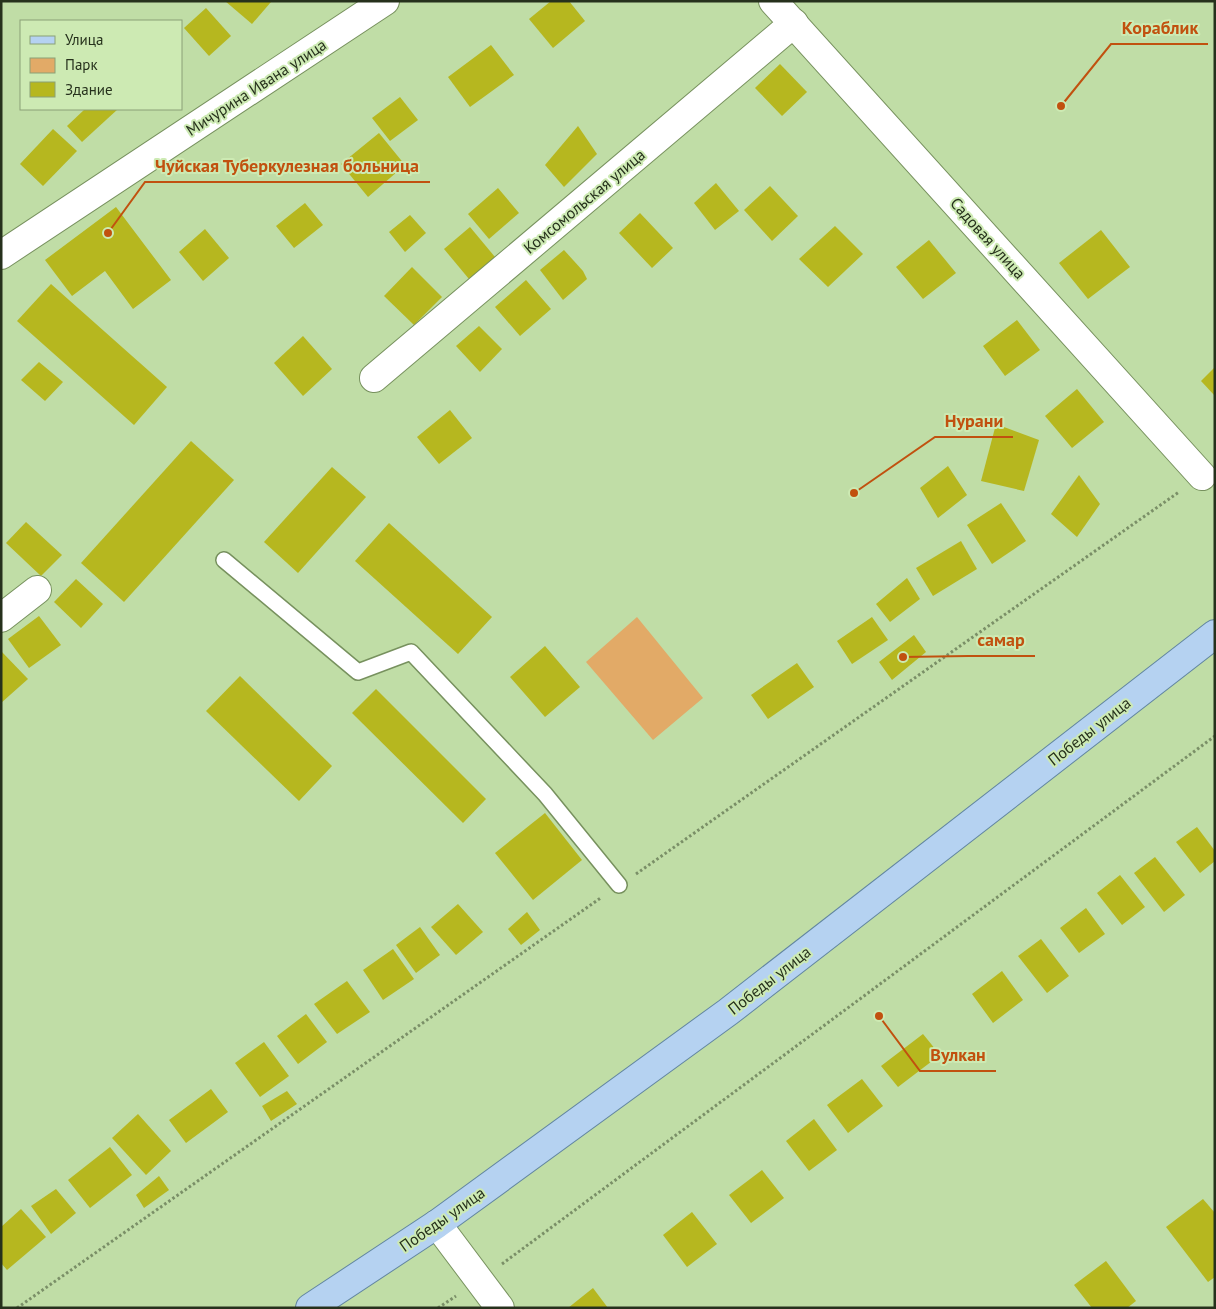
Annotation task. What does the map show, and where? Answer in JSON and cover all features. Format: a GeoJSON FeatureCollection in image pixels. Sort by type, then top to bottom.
{"type":"FeatureCollection","features":[{"type":"Feature","properties":{"kind":"main road","name":"Победы улица"},"geometry":{"type":"LineString","coordinates":[[310,1308],[437,1224],[728,1012],[1215,634]]}},
{"type":"Feature","properties":{"kind":"street","name":"Мичурина Ивана улица"},"geometry":{"type":"LineString","coordinates":[[1,255],[385,1]]}},
{"type":"Feature","properties":{"kind":"street","name":"Садовая улица"},"geometry":{"type":"LineString","coordinates":[[773,1],[1202,476]]}},
{"type":"Feature","properties":{"kind":"street","name":"Комсомольская улица"},"geometry":{"type":"LineString","coordinates":[[374,378],[794,24]]}},
{"type":"Feature","properties":{"kind":"street"},"geometry":{"type":"LineString","coordinates":[[1,618],[37,590]]}},
{"type":"Feature","properties":{"kind":"street"},"geometry":{"type":"LineString","coordinates":[[437,1224],[500,1308]]}},
{"type":"Feature","properties":{"kind":"lane"},"geometry":{"type":"LineString","coordinates":[[224,560],[358,672],[411,652],[545,794],[619,885]]}},
{"type":"Feature","properties":{"kind":"path"},"geometry":{"type":"LineString","coordinates":[[17,1308],[1202,476]]}},
{"type":"Feature","properties":{"kind":"path"},"geometry":{"type":"LineString","coordinates":[[438,1308],[479,1281],[1215,736]]}},
{"type":"Feature","properties":{"kind":"green space"},"geometry":{"type":"Polygon","coordinates":[[[637,617],[703,698],[653,740],[586,662],[637,617]]]}},
{"type":"Feature","properties":{"kind":"building"},"geometry":{"type":"Polygon","coordinates":[[[225,1],[270,1],[271,2],[252,24],[225,1]]]}},
{"type":"Feature","properties":{"kind":"building"},"geometry":{"type":"Polygon","coordinates":[[[551,1],[569,1],[585,21],[553,48],[529,19],[551,1]]]}},
{"type":"Feature","properties":{"kind":"building"},"geometry":{"type":"Polygon","coordinates":[[[206,8],[231,36],[209,56],[184,28],[206,8]]]}},
{"type":"Feature","properties":{"kind":"building"},"geometry":{"type":"Polygon","coordinates":[[[491,45],[514,75],[470,107],[448,77],[491,45]]]}},
{"type":"Feature","properties":{"kind":"building"},"geometry":{"type":"Polygon","coordinates":[[[780,64],[807,92],[782,116],[755,88],[780,64]]]}},
{"type":"Feature","properties":{"kind":"building"},"geometry":{"type":"Polygon","coordinates":[[[400,97],[418,120],[390,141],[372,118],[400,97]]]}},
{"type":"Feature","properties":{"kind":"building"},"geometry":{"type":"Polygon","coordinates":[[[84,110],[117,110],[82,142],[67,126],[84,110]]]}},
{"type":"Feature","properties":{"kind":"building"},"geometry":{"type":"Polygon","coordinates":[[[578,126],[597,154],[564,187],[545,165],[578,126]]]}},
{"type":"Feature","properties":{"kind":"building"},"geometry":{"type":"Polygon","coordinates":[[[53,129],[77,151],[43,186],[20,164],[53,129]]]}},
{"type":"Feature","properties":{"kind":"building"},"geometry":{"type":"Polygon","coordinates":[[[379,133],[405,165],[368,197],[341,164],[379,133]]]}},
{"type":"Feature","properties":{"kind":"building"},"geometry":{"type":"Polygon","coordinates":[[[716,183],[739,211],[715,230],[694,203],[716,183]]]}},
{"type":"Feature","properties":{"kind":"building"},"geometry":{"type":"Polygon","coordinates":[[[770,186],[798,216],[772,241],[744,210],[770,186]]]}},
{"type":"Feature","properties":{"kind":"building"},"geometry":{"type":"Polygon","coordinates":[[[498,188],[519,213],[489,239],[468,214],[498,188]]]}},
{"type":"Feature","properties":{"kind":"building"},"geometry":{"type":"Polygon","coordinates":[[[305,203],[323,225],[294,248],[276,226],[305,203]]]}},
{"type":"Feature","properties":{"kind":"building"},"geometry":{"type":"Polygon","coordinates":[[[116,207],[171,280],[133,309],[105,271],[72,296],[45,260],[116,207]]]}},
{"type":"Feature","properties":{"kind":"building"},"geometry":{"type":"Polygon","coordinates":[[[640,213],[673,248],[652,268],[619,233],[640,213]]]}},
{"type":"Feature","properties":{"kind":"building"},"geometry":{"type":"Polygon","coordinates":[[[410,215],[426,233],[405,252],[389,232],[410,215]]]}},
{"type":"Feature","properties":{"kind":"building"},"geometry":{"type":"Polygon","coordinates":[[[835,226],[863,254],[828,287],[799,259],[835,226]]]}},
{"type":"Feature","properties":{"kind":"building"},"geometry":{"type":"Polygon","coordinates":[[[470,227],[495,257],[469,279],[444,249],[470,227]]]}},
{"type":"Feature","properties":{"kind":"building"},"geometry":{"type":"Polygon","coordinates":[[[205,229],[229,258],[203,281],[179,252],[205,229]]]}},
{"type":"Feature","properties":{"kind":"building"},"geometry":{"type":"Polygon","coordinates":[[[1101,230],[1130,267],[1088,299],[1059,263],[1101,230]]]}},
{"type":"Feature","properties":{"kind":"building"},"geometry":{"type":"Polygon","coordinates":[[[929,240],[956,273],[923,299],[896,267],[929,240]]]}},
{"type":"Feature","properties":{"kind":"building"},"geometry":{"type":"Polygon","coordinates":[[[564,250],[583,271],[587,279],[563,300],[540,270],[564,250]]]}},
{"type":"Feature","properties":{"kind":"building"},"geometry":{"type":"Polygon","coordinates":[[[412,267],[442,297],[414,325],[384,296],[412,267]]]}},
{"type":"Feature","properties":{"kind":"building"},"geometry":{"type":"Polygon","coordinates":[[[526,280],[551,309],[520,336],[495,307],[526,280]]]}},
{"type":"Feature","properties":{"kind":"building"},"geometry":{"type":"Polygon","coordinates":[[[51,284],[167,387],[134,425],[17,321],[51,284]]]}},
{"type":"Feature","properties":{"kind":"building"},"geometry":{"type":"Polygon","coordinates":[[[1017,320],[1040,350],[1005,376],[983,346],[1017,320]]]}},
{"type":"Feature","properties":{"kind":"building"},"geometry":{"type":"Polygon","coordinates":[[[479,326],[502,349],[480,372],[456,346],[479,326]]]}},
{"type":"Feature","properties":{"kind":"building"},"geometry":{"type":"Polygon","coordinates":[[[303,336],[332,369],[303,396],[274,363],[303,336]]]}},
{"type":"Feature","properties":{"kind":"building"},"geometry":{"type":"Polygon","coordinates":[[[39,362],[63,382],[45,401],[21,380],[39,362]]]}},
{"type":"Feature","properties":{"kind":"building"},"geometry":{"type":"Polygon","coordinates":[[[1215,367],[1215,396],[1201,381],[1215,367]]]}},
{"type":"Feature","properties":{"kind":"building"},"geometry":{"type":"Polygon","coordinates":[[[1077,389],[1104,422],[1072,448],[1045,416],[1077,389]]]}},
{"type":"Feature","properties":{"kind":"building"},"geometry":{"type":"Polygon","coordinates":[[[450,410],[472,438],[439,464],[417,437],[450,410]]]}},
{"type":"Feature","properties":{"kind":"building"},"geometry":{"type":"Polygon","coordinates":[[[996,424],[1039,440],[1024,491],[981,481],[996,424]]]}},
{"type":"Feature","properties":{"kind":"building"},"geometry":{"type":"Polygon","coordinates":[[[191,441],[234,480],[124,602],[81,563],[191,441]]]}},
{"type":"Feature","properties":{"kind":"building"},"geometry":{"type":"Polygon","coordinates":[[[948,466],[967,495],[938,518],[920,488],[948,466]]]}},
{"type":"Feature","properties":{"kind":"building"},"geometry":{"type":"Polygon","coordinates":[[[332,467],[366,497],[298,573],[264,542],[332,467]]]}},
{"type":"Feature","properties":{"kind":"building"},"geometry":{"type":"Polygon","coordinates":[[[1079,475],[1100,504],[1077,537],[1051,514],[1079,475]]]}},
{"type":"Feature","properties":{"kind":"building"},"geometry":{"type":"Polygon","coordinates":[[[1001,503],[1026,541],[992,564],[967,525],[1001,503]]]}},
{"type":"Feature","properties":{"kind":"building"},"geometry":{"type":"Polygon","coordinates":[[[26,522],[62,555],[41,576],[6,543],[26,522]]]}},
{"type":"Feature","properties":{"kind":"building"},"geometry":{"type":"Polygon","coordinates":[[[389,523],[492,617],[458,654],[355,561],[389,523]]]}},
{"type":"Feature","properties":{"kind":"building"},"geometry":{"type":"Polygon","coordinates":[[[961,541],[977,569],[933,596],[916,568],[961,541]]]}},
{"type":"Feature","properties":{"kind":"building"},"geometry":{"type":"Polygon","coordinates":[[[907,578],[920,599],[890,622],[876,604],[907,578]]]}},
{"type":"Feature","properties":{"kind":"building"},"geometry":{"type":"Polygon","coordinates":[[[76,579],[103,604],[81,628],[54,602],[76,579]]]}},
{"type":"Feature","properties":{"kind":"building"},"geometry":{"type":"Polygon","coordinates":[[[39,616],[61,645],[29,668],[8,639],[39,616]]]}},
{"type":"Feature","properties":{"kind":"building"},"geometry":{"type":"Polygon","coordinates":[[[872,617],[888,640],[852,664],[837,641],[872,617]]]}},
{"type":"Feature","properties":{"kind":"building"},"geometry":{"type":"Polygon","coordinates":[[[914,635],[926,652],[892,680],[879,662],[914,635]]]}},
{"type":"Feature","properties":{"kind":"building"},"geometry":{"type":"Polygon","coordinates":[[[545,646],[580,687],[545,717],[510,677],[545,646]]]}},
{"type":"Feature","properties":{"kind":"building"},"geometry":{"type":"Polygon","coordinates":[[[1,651],[28,679],[1,703],[1,651]]]}},
{"type":"Feature","properties":{"kind":"building"},"geometry":{"type":"Polygon","coordinates":[[[797,663],[814,687],[768,719],[751,695],[797,663]]]}},
{"type":"Feature","properties":{"kind":"building"},"geometry":{"type":"Polygon","coordinates":[[[240,676],[332,766],[299,801],[206,711],[240,676]]]}},
{"type":"Feature","properties":{"kind":"building"},"geometry":{"type":"Polygon","coordinates":[[[376,689],[486,799],[463,823],[352,713],[376,689]]]}},
{"type":"Feature","properties":{"kind":"building"},"geometry":{"type":"Polygon","coordinates":[[[545,813],[582,860],[533,900],[495,853],[545,813]]]}},
{"type":"Feature","properties":{"kind":"building"},"geometry":{"type":"Polygon","coordinates":[[[1197,827],[1215,851],[1215,861],[1200,873],[1176,842],[1197,827]]]}},
{"type":"Feature","properties":{"kind":"building"},"geometry":{"type":"Polygon","coordinates":[[[1155,857],[1185,895],[1164,912],[1134,873],[1155,857]]]}},
{"type":"Feature","properties":{"kind":"building"},"geometry":{"type":"Polygon","coordinates":[[[1120,875],[1145,907],[1122,925],[1097,893],[1120,875]]]}},
{"type":"Feature","properties":{"kind":"building"},"geometry":{"type":"Polygon","coordinates":[[[458,904],[483,932],[456,955],[431,927],[458,904]]]}},
{"type":"Feature","properties":{"kind":"building"},"geometry":{"type":"Polygon","coordinates":[[[1086,908],[1105,934],[1079,953],[1060,928],[1086,908]]]}},
{"type":"Feature","properties":{"kind":"building"},"geometry":{"type":"Polygon","coordinates":[[[527,912],[540,930],[521,945],[508,929],[527,912]]]}},
{"type":"Feature","properties":{"kind":"building"},"geometry":{"type":"Polygon","coordinates":[[[420,927],[440,955],[416,973],[396,945],[420,927]]]}},
{"type":"Feature","properties":{"kind":"building"},"geometry":{"type":"Polygon","coordinates":[[[1041,939],[1069,976],[1047,993],[1018,956],[1041,939]]]}},
{"type":"Feature","properties":{"kind":"building"},"geometry":{"type":"Polygon","coordinates":[[[393,949],[414,979],[383,1000],[363,970],[393,949]]]}},
{"type":"Feature","properties":{"kind":"building"},"geometry":{"type":"Polygon","coordinates":[[[1002,971],[1023,1000],[993,1023],[972,994],[1002,971]]]}},
{"type":"Feature","properties":{"kind":"building"},"geometry":{"type":"Polygon","coordinates":[[[347,981],[370,1012],[337,1034],[314,1004],[347,981]]]}},
{"type":"Feature","properties":{"kind":"building"},"geometry":{"type":"Polygon","coordinates":[[[306,1014],[327,1042],[298,1064],[277,1036],[306,1014]]]}},
{"type":"Feature","properties":{"kind":"building"},"geometry":{"type":"Polygon","coordinates":[[[923,1034],[940,1055],[898,1087],[881,1066],[923,1034]]]}},
{"type":"Feature","properties":{"kind":"building"},"geometry":{"type":"Polygon","coordinates":[[[264,1042],[289,1076],[260,1097],[235,1063],[264,1042]]]}},
{"type":"Feature","properties":{"kind":"building"},"geometry":{"type":"Polygon","coordinates":[[[862,1079],[883,1106],[848,1133],[827,1105],[862,1079]]]}},
{"type":"Feature","properties":{"kind":"building"},"geometry":{"type":"Polygon","coordinates":[[[211,1089],[228,1112],[186,1143],[169,1120],[211,1089]]]}},
{"type":"Feature","properties":{"kind":"building"},"geometry":{"type":"Polygon","coordinates":[[[287,1091],[297,1104],[271,1121],[262,1106],[287,1091]]]}},
{"type":"Feature","properties":{"kind":"building"},"geometry":{"type":"Polygon","coordinates":[[[138,1114],[171,1151],[146,1175],[112,1138],[138,1114]]]}},
{"type":"Feature","properties":{"kind":"building"},"geometry":{"type":"Polygon","coordinates":[[[814,1119],[837,1150],[809,1171],[786,1141],[814,1119]]]}},
{"type":"Feature","properties":{"kind":"building"},"geometry":{"type":"Polygon","coordinates":[[[110,1147],[132,1175],[90,1208],[68,1180],[110,1147]]]}},
{"type":"Feature","properties":{"kind":"building"},"geometry":{"type":"Polygon","coordinates":[[[762,1170],[784,1198],[751,1223],[729,1195],[762,1170]]]}},
{"type":"Feature","properties":{"kind":"building"},"geometry":{"type":"Polygon","coordinates":[[[159,1176],[169,1190],[144,1208],[136,1195],[159,1176]]]}},
{"type":"Feature","properties":{"kind":"building"},"geometry":{"type":"Polygon","coordinates":[[[56,1189],[76,1213],[51,1234],[31,1206],[56,1189]]]}},
{"type":"Feature","properties":{"kind":"building"},"geometry":{"type":"Polygon","coordinates":[[[1203,1199],[1215,1213],[1215,1277],[1208,1282],[1166,1227],[1203,1199]]]}},
{"type":"Feature","properties":{"kind":"building"},"geometry":{"type":"Polygon","coordinates":[[[21,1209],[46,1237],[7,1270],[1,1263],[1,1227],[21,1209]]]}},
{"type":"Feature","properties":{"kind":"building"},"geometry":{"type":"Polygon","coordinates":[[[692,1212],[717,1244],[687,1267],[663,1235],[692,1212]]]}},
{"type":"Feature","properties":{"kind":"building"},"geometry":{"type":"Polygon","coordinates":[[[1106,1261],[1136,1301],[1127,1308],[1092,1308],[1074,1285],[1106,1261]]]}},
{"type":"Feature","properties":{"kind":"building"},"geometry":{"type":"Polygon","coordinates":[[[593,1288],[608,1308],[568,1308],[593,1288]]]}},
{"type":"Feature","properties":{"kind":"place","name":"Кораблик"},"geometry":{"type":"Point","coordinates":[1061,106]}},
{"type":"Feature","properties":{"kind":"place","name":"Чуйская Туберкулезная больница"},"geometry":{"type":"Point","coordinates":[108,233]}},
{"type":"Feature","properties":{"kind":"place","name":"Нурани"},"geometry":{"type":"Point","coordinates":[854,493]}},
{"type":"Feature","properties":{"kind":"place","name":"самар"},"geometry":{"type":"Point","coordinates":[903,657]}},
{"type":"Feature","properties":{"kind":"place","name":"Вулкан"},"geometry":{"type":"Point","coordinates":[879,1016]}}]}
